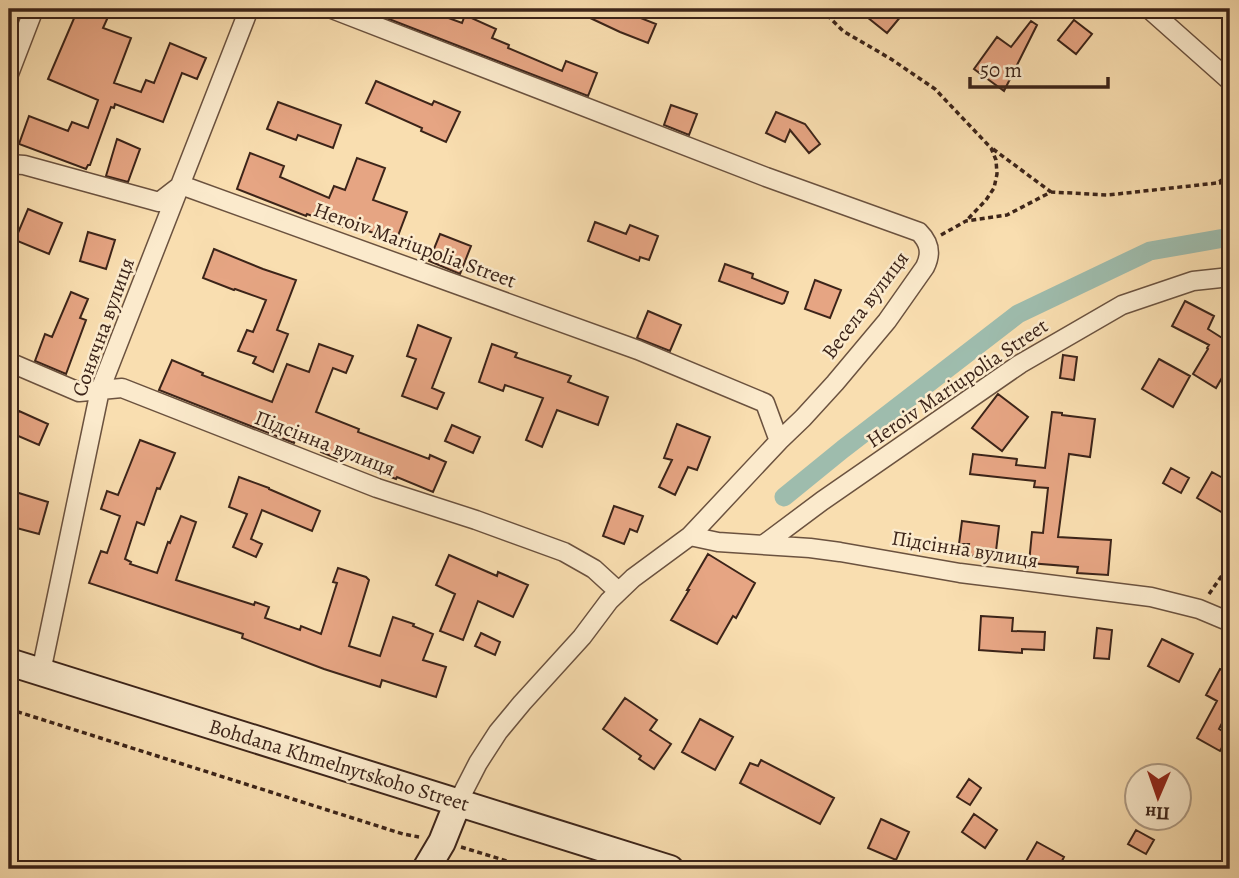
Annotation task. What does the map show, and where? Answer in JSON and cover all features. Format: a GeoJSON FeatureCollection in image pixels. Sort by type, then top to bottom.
{"type":"FeatureCollection","features":[{"type":"Feature","properties":{"kind":"main road","name":"Bohdana Khmelnytskoho Street"},"geometry":{"type":"LineString","coordinates":[[9,662],[670,869]]}},
{"type":"Feature","properties":{"kind":"main road"},"geometry":{"type":"LineString","coordinates":[[426,869],[442,842],[458,802]]}},
{"type":"Feature","properties":{"kind":"street"},"geometry":{"type":"LineString","coordinates":[[9,74],[34,9]]}},
{"type":"Feature","properties":{"kind":"street","name":"Сонячна вулиця"},"geometry":{"type":"LineString","coordinates":[[41,672],[100,390],[249,9]]}},
{"type":"Feature","properties":{"kind":"street","name":"Весела вулиця"},"geometry":{"type":"LineString","coordinates":[[332,9],[766,177],[919,232],[928,244],[925,267],[887,321],[819,400],[690,536],[618,591],[582,637],[498,732],[458,802]]}},
{"type":"Feature","properties":{"kind":"street"},"geometry":{"type":"LineString","coordinates":[[1149,9],[1230,81]]}},
{"type":"Feature","properties":{"kind":"street"},"geometry":{"type":"LineString","coordinates":[[9,164],[24,165],[159,202],[181,185]]}},
{"type":"Feature","properties":{"kind":"street","name":"Heroiv Mariupolia Street"},"geometry":{"type":"LineString","coordinates":[[181,185],[638,350],[765,403],[779,441]]}},
{"type":"Feature","properties":{"kind":"street","name":"Heroiv Mariupolia Street"},"geometry":{"type":"LineString","coordinates":[[763,545],[822,501],[1031,357],[1122,305],[1194,281],[1230,277]]}},
{"type":"Feature","properties":{"kind":"street","name":"Підсінна вулиця"},"geometry":{"type":"LineString","coordinates":[[9,362],[79,392],[122,388],[377,488],[535,540],[583,562],[618,591]]}},
{"type":"Feature","properties":{"kind":"street","name":"Підсінна вулиця"},"geometry":{"type":"LineString","coordinates":[[690,536],[718,542],[820,550],[960,573],[1137,595],[1175,602],[1230,622]]}},
{"type":"Feature","properties":{"kind":"path"},"geometry":{"type":"LineString","coordinates":[[821,9],[843,32],[891,59],[935,89],[991,148],[1051,192]]}},
{"type":"Feature","properties":{"kind":"path"},"geometry":{"type":"LineString","coordinates":[[928,244],[966,221],[994,188],[996,160],[991,148]]}},
{"type":"Feature","properties":{"kind":"path"},"geometry":{"type":"LineString","coordinates":[[1217,183],[1230,175]]}},
{"type":"Feature","properties":{"kind":"path"},"geometry":{"type":"LineString","coordinates":[[966,221],[1007,215],[1051,192],[1108,195],[1230,182]]}},
{"type":"Feature","properties":{"kind":"path"},"geometry":{"type":"LineString","coordinates":[[1199,609],[1230,564]]}},
{"type":"Feature","properties":{"kind":"path"},"geometry":{"type":"LineString","coordinates":[[9,709],[403,834],[460,846],[533,869]]}},
{"type":"Feature","properties":{"kind":"building"},"geometry":{"type":"Polygon","coordinates":[[[78,9],[89,9],[108,17],[103,28],[131,38],[114,83],[141,92],[146,80],[154,83],[170,43],[206,58],[197,79],[182,73],[163,122],[115,104],[114,108],[111,107],[90,165],[86,169],[19,144],[29,116],[68,131],[72,122],[88,128],[98,100],[48,79],[78,9]]]}},
{"type":"Feature","properties":{"kind":"building"},"geometry":{"type":"Polygon","coordinates":[[[363,9],[424,9],[462,23],[465,15],[496,29],[492,38],[509,45],[508,48],[562,71],[566,61],[597,73],[588,96],[363,9]]]}},
{"type":"Feature","properties":{"kind":"building"},"geometry":{"type":"Polygon","coordinates":[[[571,9],[618,9],[656,24],[648,43],[571,9]]]}},
{"type":"Feature","properties":{"kind":"building"},"geometry":{"type":"Polygon","coordinates":[[[857,9],[907,9],[887,33],[857,9]]]}},
{"type":"Feature","properties":{"kind":"building"},"geometry":{"type":"Polygon","coordinates":[[[1074,20],[1092,34],[1076,54],[1058,40],[1074,20]]]}},
{"type":"Feature","properties":{"kind":"building"},"geometry":{"type":"Polygon","coordinates":[[[1031,21],[1037,25],[1004,91],[974,69],[997,37],[1011,47],[1031,21]]]}},
{"type":"Feature","properties":{"kind":"building"},"geometry":{"type":"Polygon","coordinates":[[[376,81],[432,105],[434,101],[460,112],[446,142],[366,103],[376,81]]]}},
{"type":"Feature","properties":{"kind":"building"},"geometry":{"type":"Polygon","coordinates":[[[278,102],[341,125],[333,148],[298,135],[296,140],[267,129],[278,102]]]}},
{"type":"Feature","properties":{"kind":"building"},"geometry":{"type":"Polygon","coordinates":[[[671,105],[697,114],[689,135],[664,125],[671,105]]]}},
{"type":"Feature","properties":{"kind":"building"},"geometry":{"type":"Polygon","coordinates":[[[776,112],[805,124],[820,144],[809,153],[790,130],[785,142],[766,133],[776,112]]]}},
{"type":"Feature","properties":{"kind":"building"},"geometry":{"type":"Polygon","coordinates":[[[117,139],[140,149],[128,182],[106,176],[117,139]]]}},
{"type":"Feature","properties":{"kind":"building"},"geometry":{"type":"Polygon","coordinates":[[[250,153],[284,166],[280,177],[329,198],[334,186],[345,190],[357,158],[385,168],[373,200],[407,212],[396,241],[343,222],[342,227],[307,214],[306,216],[237,189],[250,153]]]}},
{"type":"Feature","properties":{"kind":"building"},"geometry":{"type":"Polygon","coordinates":[[[28,209],[62,223],[49,254],[15,240],[28,209]]]}},
{"type":"Feature","properties":{"kind":"building"},"geometry":{"type":"Polygon","coordinates":[[[595,222],[626,234],[630,225],[658,236],[649,260],[640,257],[639,261],[588,241],[595,222]]]}},
{"type":"Feature","properties":{"kind":"building"},"geometry":{"type":"Polygon","coordinates":[[[88,232],[115,240],[106,269],[80,261],[88,232]]]}},
{"type":"Feature","properties":{"kind":"building"},"geometry":{"type":"Polygon","coordinates":[[[440,234],[471,246],[460,274],[429,261],[440,234]]]}},
{"type":"Feature","properties":{"kind":"building"},"geometry":{"type":"Polygon","coordinates":[[[214,249],[296,280],[277,330],[288,334],[273,372],[253,363],[256,357],[238,351],[247,330],[253,332],[266,300],[203,278],[214,249]]]}},
{"type":"Feature","properties":{"kind":"building"},"geometry":{"type":"Polygon","coordinates":[[[725,264],[753,274],[752,278],[788,292],[784,303],[719,281],[725,264]]]}},
{"type":"Feature","properties":{"kind":"building"},"geometry":{"type":"Polygon","coordinates":[[[815,280],[841,290],[830,318],[805,309],[815,280]]]}},
{"type":"Feature","properties":{"kind":"building"},"geometry":{"type":"Polygon","coordinates":[[[71,292],[88,299],[80,318],[86,320],[66,374],[35,361],[45,334],[52,337],[71,292]]]}},
{"type":"Feature","properties":{"kind":"building"},"geometry":{"type":"Polygon","coordinates":[[[1185,301],[1214,316],[1208,329],[1230,343],[1230,364],[1216,388],[1193,374],[1209,345],[1172,326],[1185,301]]]}},
{"type":"Feature","properties":{"kind":"building"},"geometry":{"type":"Polygon","coordinates":[[[648,311],[681,325],[670,351],[637,338],[648,311]]]}},
{"type":"Feature","properties":{"kind":"building"},"geometry":{"type":"Polygon","coordinates":[[[418,325],[451,338],[432,388],[444,393],[437,409],[402,396],[416,359],[407,356],[418,325]]]}},
{"type":"Feature","properties":{"kind":"building"},"geometry":{"type":"Polygon","coordinates":[[[319,344],[353,356],[346,373],[333,368],[316,412],[359,429],[358,432],[429,459],[430,455],[446,462],[433,492],[369,469],[373,460],[342,448],[338,459],[321,452],[325,441],[299,431],[294,443],[159,390],[172,360],[203,373],[202,375],[272,402],[287,364],[309,372],[319,344]]]}},
{"type":"Feature","properties":{"kind":"building"},"geometry":{"type":"Polygon","coordinates":[[[492,344],[517,353],[515,357],[571,376],[568,382],[608,397],[598,425],[557,410],[542,447],[526,440],[543,398],[505,385],[503,391],[479,382],[492,344]]]}},
{"type":"Feature","properties":{"kind":"building"},"geometry":{"type":"Polygon","coordinates":[[[1063,355],[1077,357],[1074,380],[1060,378],[1063,355]]]}},
{"type":"Feature","properties":{"kind":"building"},"geometry":{"type":"Polygon","coordinates":[[[1159,359],[1190,376],[1173,407],[1142,389],[1159,359]]]}},
{"type":"Feature","properties":{"kind":"building"},"geometry":{"type":"Polygon","coordinates":[[[998,394],[1028,417],[1002,451],[972,428],[998,394]]]}},
{"type":"Feature","properties":{"kind":"building"},"geometry":{"type":"Polygon","coordinates":[[[19,411],[48,424],[39,445],[9,432],[19,411]]]}},
{"type":"Feature","properties":{"kind":"building"},"geometry":{"type":"Polygon","coordinates":[[[1052,412],[1095,419],[1090,457],[1069,454],[1058,537],[1111,540],[1108,575],[1077,573],[1078,567],[1029,563],[1032,532],[1043,533],[1048,488],[1034,487],[1035,481],[970,474],[973,454],[1017,459],[1016,465],[1045,468],[1052,412]]]}},
{"type":"Feature","properties":{"kind":"building"},"geometry":{"type":"Polygon","coordinates":[[[677,424],[710,437],[697,470],[688,467],[675,495],[659,487],[672,460],[664,458],[677,424]]]}},
{"type":"Feature","properties":{"kind":"building"},"geometry":{"type":"Polygon","coordinates":[[[452,425],[480,437],[473,453],[445,441],[452,425]]]}},
{"type":"Feature","properties":{"kind":"building"},"geometry":{"type":"Polygon","coordinates":[[[140,440],[175,453],[160,489],[157,488],[144,525],[137,522],[125,559],[131,562],[130,564],[157,573],[181,516],[196,522],[176,580],[254,605],[255,602],[269,607],[265,618],[300,630],[301,626],[321,634],[337,583],[333,582],[338,568],[366,577],[369,580],[349,646],[380,656],[393,617],[433,634],[423,660],[446,667],[436,697],[382,680],[380,687],[324,669],[242,638],[243,634],[89,583],[101,551],[107,553],[120,516],[101,509],[107,491],[118,495],[140,440]]]}},
{"type":"Feature","properties":{"kind":"building"},"geometry":{"type":"Polygon","coordinates":[[[1171,468],[1189,478],[1181,493],[1163,483],[1171,468]]]}},
{"type":"Feature","properties":{"kind":"building"},"geometry":{"type":"Polygon","coordinates":[[[1212,472],[1230,482],[1230,501],[1223,513],[1197,498],[1212,472]]]}},
{"type":"Feature","properties":{"kind":"building"},"geometry":{"type":"Polygon","coordinates":[[[239,477],[320,511],[312,531],[262,510],[251,539],[262,544],[256,557],[233,547],[247,514],[229,507],[239,477]]]}},
{"type":"Feature","properties":{"kind":"building"},"geometry":{"type":"Polygon","coordinates":[[[9,490],[48,502],[39,534],[9,526],[9,490]]]}},
{"type":"Feature","properties":{"kind":"building"},"geometry":{"type":"Polygon","coordinates":[[[614,506],[643,516],[637,532],[630,529],[624,544],[603,536],[614,506]]]}},
{"type":"Feature","properties":{"kind":"building"},"geometry":{"type":"Polygon","coordinates":[[[962,521],[999,526],[995,559],[967,555],[969,544],[959,544],[962,521]]]}},
{"type":"Feature","properties":{"kind":"building"},"geometry":{"type":"Polygon","coordinates":[[[708,554],[755,583],[736,618],[733,616],[717,644],[671,620],[708,554]]]}},
{"type":"Feature","properties":{"kind":"building"},"geometry":{"type":"Polygon","coordinates":[[[449,555],[497,576],[498,572],[528,585],[513,617],[478,601],[463,640],[440,631],[455,594],[436,585],[449,555]]]}},
{"type":"Feature","properties":{"kind":"building"},"geometry":{"type":"Polygon","coordinates":[[[981,616],[1013,618],[1012,631],[1045,632],[1044,650],[1022,649],[1022,653],[979,650],[981,616]]]}},
{"type":"Feature","properties":{"kind":"building"},"geometry":{"type":"Polygon","coordinates":[[[1097,628],[1112,630],[1109,659],[1094,658],[1097,628]]]}},
{"type":"Feature","properties":{"kind":"building"},"geometry":{"type":"Polygon","coordinates":[[[481,633],[500,642],[495,655],[475,646],[481,633]]]}},
{"type":"Feature","properties":{"kind":"building"},"geometry":{"type":"Polygon","coordinates":[[[1162,639],[1193,654],[1179,682],[1148,666],[1162,639]]]}},
{"type":"Feature","properties":{"kind":"building"},"geometry":{"type":"Polygon","coordinates":[[[1220,669],[1230,674],[1230,708],[1219,729],[1229,735],[1220,751],[1197,738],[1217,701],[1206,695],[1220,669]]]}},
{"type":"Feature","properties":{"kind":"building"},"geometry":{"type":"Polygon","coordinates":[[[625,698],[657,720],[650,730],[671,744],[654,769],[639,759],[641,756],[603,729],[625,698]]]}},
{"type":"Feature","properties":{"kind":"building"},"geometry":{"type":"Polygon","coordinates":[[[700,719],[733,737],[715,770],[682,752],[700,719]]]}},
{"type":"Feature","properties":{"kind":"building"},"geometry":{"type":"Polygon","coordinates":[[[761,760],[834,798],[820,824],[740,783],[750,763],[758,766],[761,760]]]}},
{"type":"Feature","properties":{"kind":"building"},"geometry":{"type":"Polygon","coordinates":[[[969,779],[981,788],[970,805],[957,797],[969,779]]]}},
{"type":"Feature","properties":{"kind":"building"},"geometry":{"type":"Polygon","coordinates":[[[974,814],[997,830],[985,848],[962,832],[974,814]]]}},
{"type":"Feature","properties":{"kind":"building"},"geometry":{"type":"Polygon","coordinates":[[[881,819],[909,832],[896,860],[868,848],[881,819]]]}},
{"type":"Feature","properties":{"kind":"building"},"geometry":{"type":"Polygon","coordinates":[[[1135,832],[1154,840],[1146,854],[1128,844],[1135,832]]]}},
{"type":"Feature","properties":{"kind":"building"},"geometry":{"type":"Polygon","coordinates":[[[1037,842],[1064,857],[1058,869],[1036,869],[1025,863],[1037,842]]]}},
{"type":"Feature","properties":{"kind":"waterway"},"geometry":{"type":"LineString","coordinates":[[784,497],[1018,314],[1150,251],[1230,237]]}}]}
